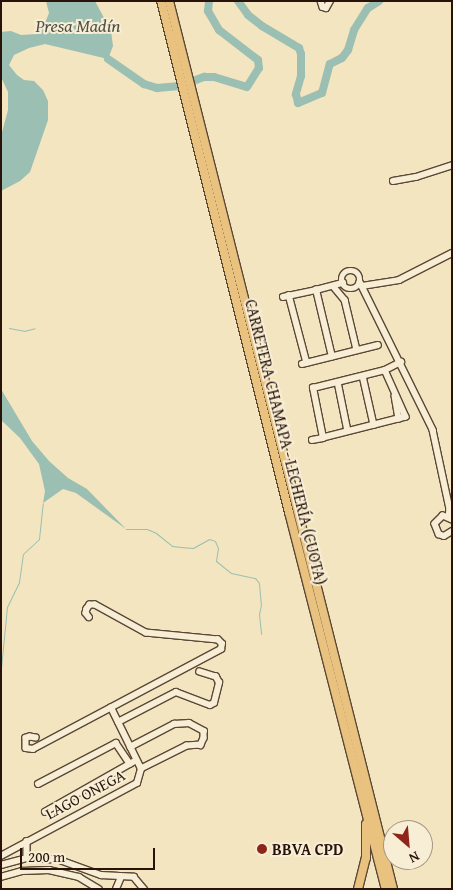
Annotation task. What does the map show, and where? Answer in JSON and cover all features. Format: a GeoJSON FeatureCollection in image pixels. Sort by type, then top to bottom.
{"type":"FeatureCollection","features":[{"type":"Feature","properties":{"kind":"highway","name":"CARRETERA CHAMAPA - LECHERÍA (CUOTA)"},"geometry":{"type":"LineString","coordinates":[[165,2],[393,889]]}},
{"type":"Feature","properties":{"kind":"highway","name":"CARRETERA CHAMAPA - LECHERÍA (CUOTA)"},"geometry":{"type":"LineString","coordinates":[[206,161],[289,512],[386,889]]}},
{"type":"Feature","properties":{"kind":"highway"},"geometry":{"type":"LineString","coordinates":[[358,889],[366,858],[367,829],[361,792]]}},
{"type":"Feature","properties":{"kind":"highway"},"geometry":{"type":"LineString","coordinates":[[389,874],[398,889]]}},
{"type":"Feature","properties":{"kind":"street"},"geometry":{"type":"LineString","coordinates":[[320,1],[323,7],[326,8],[330,1]]}},
{"type":"Feature","properties":{"kind":"street"},"geometry":{"type":"LineString","coordinates":[[393,181],[416,177],[452,165]]}},
{"type":"Feature","properties":{"kind":"street"},"geometry":{"type":"LineString","coordinates":[[283,297],[344,285],[354,288],[361,284],[399,280],[452,253]]}},
{"type":"Feature","properties":{"kind":"street"},"geometry":{"type":"LineString","coordinates":[[340,293],[344,285],[343,276],[350,271],[358,275],[433,430],[450,509],[450,519],[443,516],[438,519],[435,530],[444,536],[452,532]]}},
{"type":"Feature","properties":{"kind":"street"},"geometry":{"type":"LineString","coordinates":[[334,287],[345,300],[357,350]]}},
{"type":"Feature","properties":{"kind":"street"},"geometry":{"type":"LineString","coordinates":[[316,290],[332,357]]}},
{"type":"Feature","properties":{"kind":"street"},"geometry":{"type":"LineString","coordinates":[[289,295],[304,364],[378,345]]}},
{"type":"Feature","properties":{"kind":"street"},"geometry":{"type":"LineString","coordinates":[[323,438],[310,388],[385,370],[401,362]]}},
{"type":"Feature","properties":{"kind":"street"},"geometry":{"type":"LineString","coordinates":[[312,440],[409,417],[385,370]]}},
{"type":"Feature","properties":{"kind":"street"},"geometry":{"type":"LineString","coordinates":[[363,376],[374,425]]}},
{"type":"Feature","properties":{"kind":"street"},"geometry":{"type":"LineString","coordinates":[[338,382],[348,431]]}},
{"type":"Feature","properties":{"kind":"street"},"geometry":{"type":"LineString","coordinates":[[392,387],[400,419]]}},
{"type":"Feature","properties":{"kind":"street"},"geometry":{"type":"LineString","coordinates":[[36,738],[26,738],[26,748],[33,749],[222,649],[222,644],[218,640],[146,633],[95,605],[90,605],[87,609],[86,614],[89,617]]}},
{"type":"Feature","properties":{"kind":"street"},"geometry":{"type":"LineString","coordinates":[[118,722],[176,692],[210,705],[214,703],[219,683],[216,677],[200,672]]}},
{"type":"Feature","properties":{"kind":"street","name":"LAGO ONEGA"},"geometry":{"type":"LineString","coordinates":[[1,856],[137,782],[141,769],[111,708]]}},
{"type":"Feature","properties":{"kind":"street"},"geometry":{"type":"LineString","coordinates":[[130,747],[174,724],[189,723],[204,731],[204,738],[201,744],[187,746],[141,769]]}},
{"type":"Feature","properties":{"kind":"street"},"geometry":{"type":"LineString","coordinates":[[38,784],[116,743],[130,764]]}},
{"type":"Feature","properties":{"kind":"street"},"geometry":{"type":"LineString","coordinates":[[44,812],[137,760]]}},
{"type":"Feature","properties":{"kind":"street"},"geometry":{"type":"LineString","coordinates":[[27,841],[28,858]]}},
{"type":"Feature","properties":{"kind":"street"},"geometry":{"type":"LineString","coordinates":[[1,865],[28,858],[60,860],[101,875],[130,876],[138,881],[144,889]]}},
{"type":"Feature","properties":{"kind":"street"},"geometry":{"type":"LineString","coordinates":[[1,876],[22,871],[49,870],[79,877],[99,889]]}},
{"type":"Feature","properties":{"kind":"street"},"geometry":{"type":"LineString","coordinates":[[116,889],[122,877]]}},
{"type":"Feature","properties":{"kind":"street"},"geometry":{"type":"LineString","coordinates":[[138,881],[140,889]]}},
{"type":"Feature","properties":{"kind":"water","name":"Presa Madín"},"geometry":{"type":"Polygon","coordinates":[[[46,1],[95,1],[111,31],[113,46],[108,59],[45,44],[29,48],[14,55],[9,65],[17,75],[24,80],[34,81],[43,90],[48,101],[48,120],[30,172],[20,181],[1,191],[1,136],[8,110],[8,92],[1,77],[1,32],[11,31],[21,35],[37,34],[49,13],[46,1]]]}},
{"type":"Feature","properties":{"kind":"water"},"geometry":{"type":"Polygon","coordinates":[[[1,389],[32,441],[49,461],[68,478],[87,489],[126,529],[76,493],[63,489],[43,503],[45,491],[39,464],[20,438],[1,420],[1,389]]]}},
{"type":"Feature","properties":{"kind":"waterway"},"geometry":{"type":"LineString","coordinates":[[108,59],[144,84],[157,88],[180,86],[204,77],[214,77],[247,87],[259,68],[258,60],[219,30],[208,11],[209,1]]}},
{"type":"Feature","properties":{"kind":"waterway"},"geometry":{"type":"LineString","coordinates":[[238,1],[248,15],[262,26],[299,48],[301,54],[301,76],[296,94],[298,103],[322,93],[330,64],[342,58],[348,50],[354,30],[368,8],[379,1]]}},
{"type":"Feature","properties":{"kind":"waterway"},"geometry":{"type":"LineString","coordinates":[[9,328],[24,331],[35,328]]}},
{"type":"Feature","properties":{"kind":"waterway"},"geometry":{"type":"LineString","coordinates":[[1,668],[7,607],[19,582],[23,554],[39,539],[43,503]]}},
{"type":"Feature","properties":{"kind":"waterway"},"geometry":{"type":"LineString","coordinates":[[126,529],[147,529],[156,533],[172,546],[193,548],[209,539],[215,541],[218,548],[216,561],[231,573],[255,578],[259,583],[261,634]]}},
{"type":"Feature","properties":{"kind":"place","name":"BBVA CPD"},"geometry":{"type":"Point","coordinates":[262,849]}}]}
